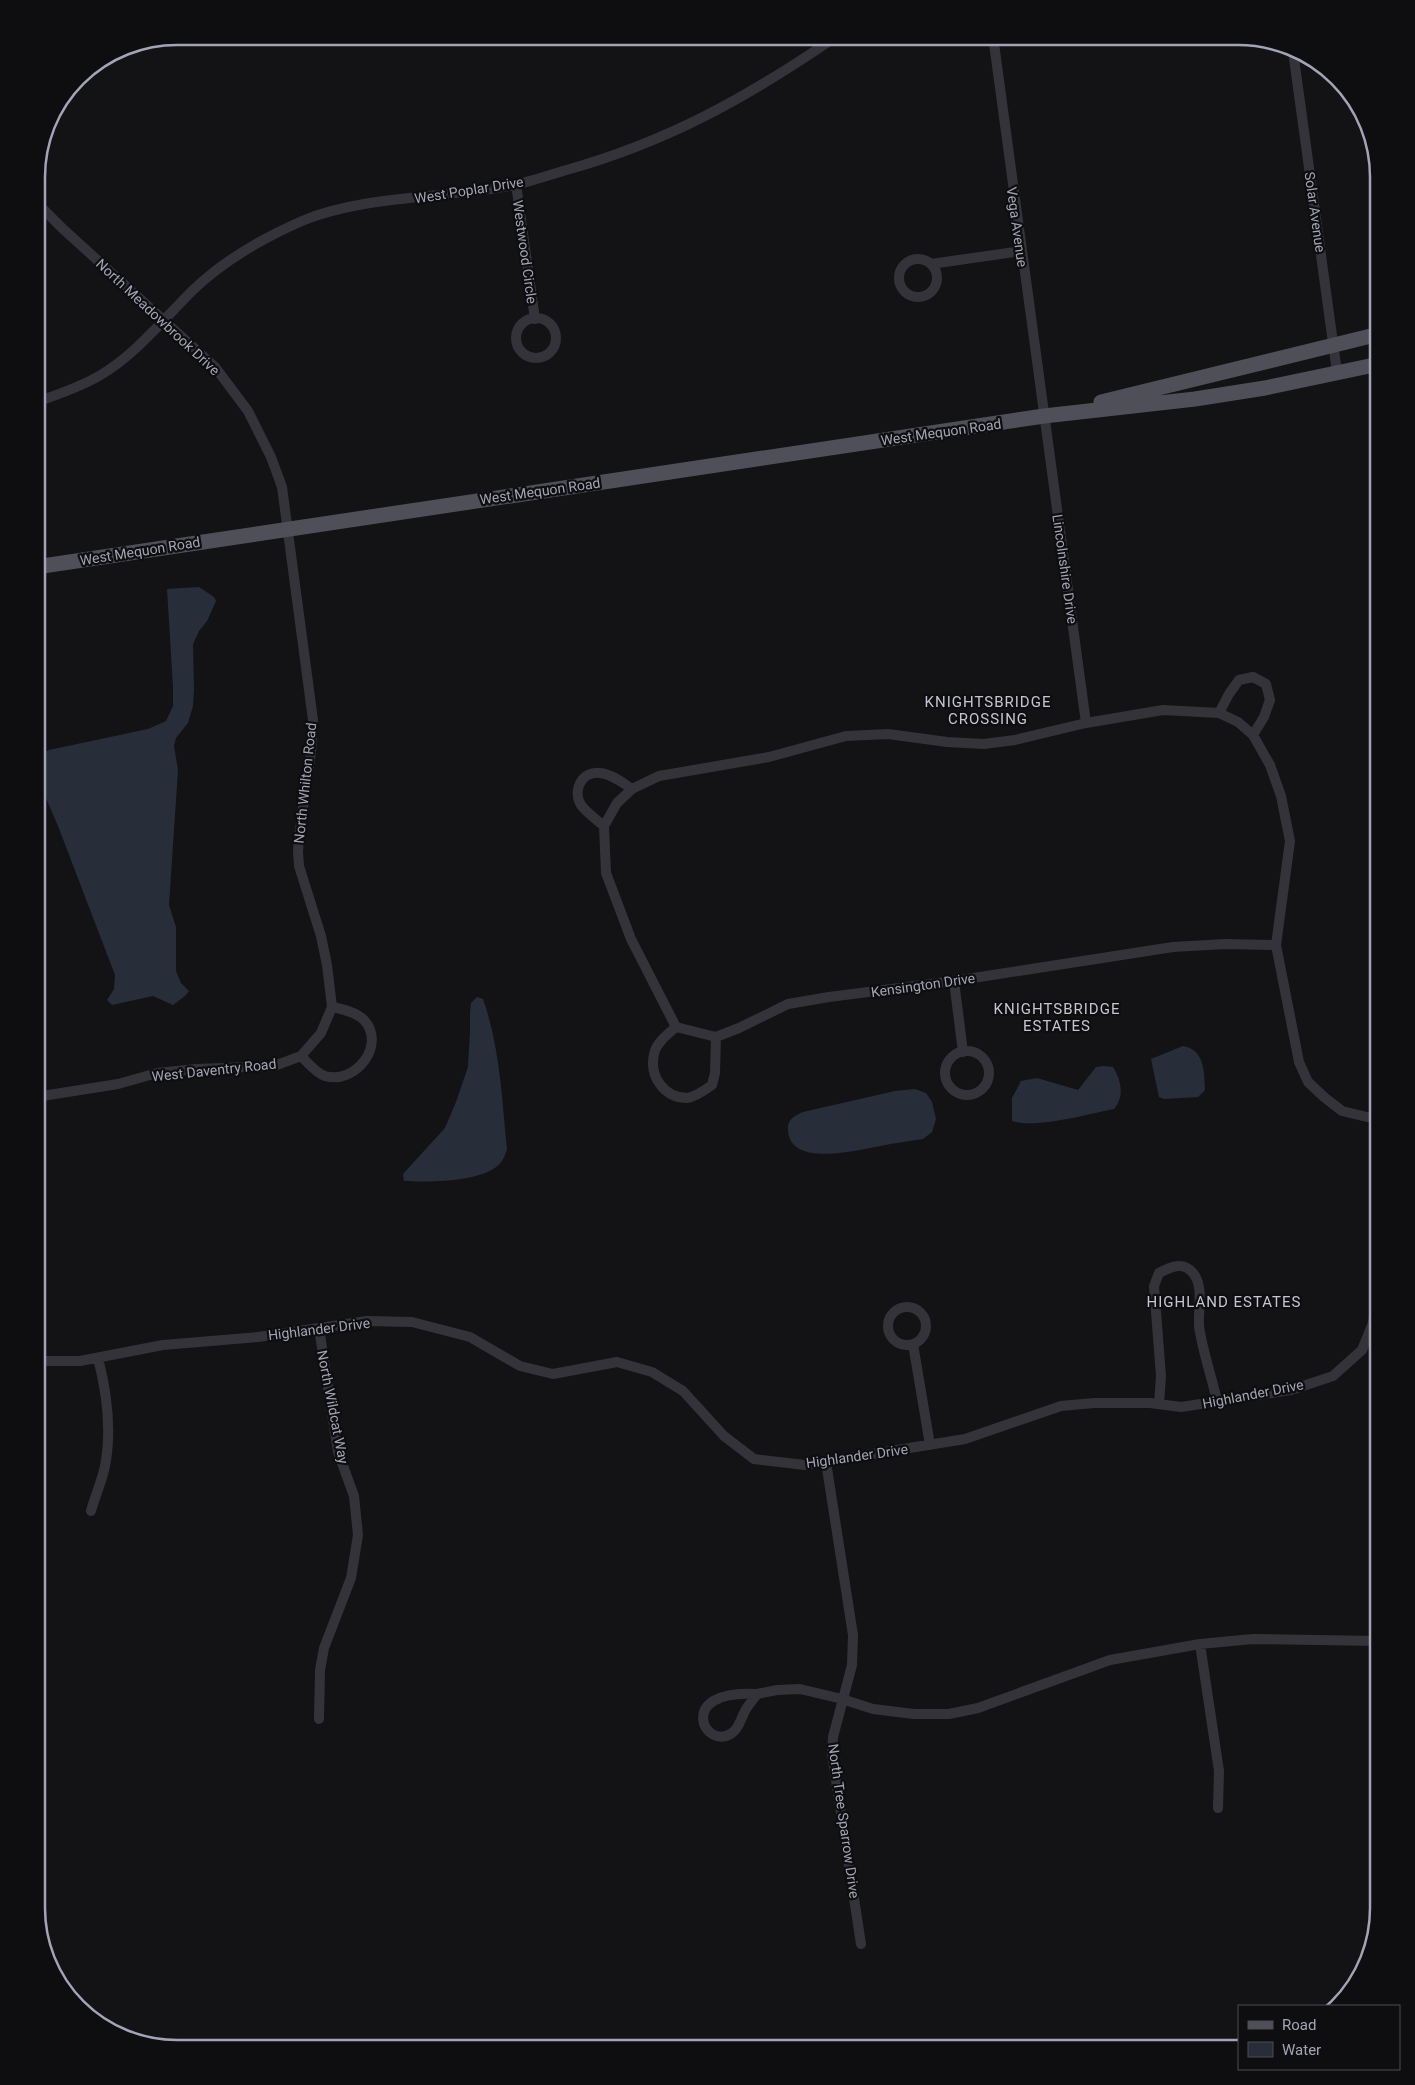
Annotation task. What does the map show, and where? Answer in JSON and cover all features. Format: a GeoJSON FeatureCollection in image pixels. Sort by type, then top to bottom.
{"type":"FeatureCollection","features":[{"type":"Feature","properties":{"kind":"main road","name":"West Mequon Road"},"geometry":{"type":"LineString","coordinates":[[1044,416],[1370,336]]}},
{"type":"Feature","properties":{"kind":"main road","name":"West Mequon Road"},"geometry":{"type":"LineString","coordinates":[[45,566],[1044,416],[1195,399],[1370,366]]}},
{"type":"Feature","properties":{"kind":"street","name":"West Poplar Drive"},"geometry":{"type":"LineString","coordinates":[[45,398],[100,376],[134,349],[194,290],[223,265],[260,242],[303,221],[334,211],[371,204],[516,184],[622,154],[671,134],[724,108],[791,68],[824,45]]}},
{"type":"Feature","properties":{"kind":"street","name":"Vega Avenue"},"geometry":{"type":"LineString","coordinates":[[994,45],[1020,251],[1044,416]]}},
{"type":"Feature","properties":{"kind":"street","name":"Solar Avenue"},"geometry":{"type":"LineString","coordinates":[[1294,58],[1337,372]]}},
{"type":"Feature","properties":{"kind":"street","name":"Westwood Circle"},"geometry":{"type":"LineString","coordinates":[[516,184],[534,319]]}},
{"type":"Feature","properties":{"kind":"street","name":"North Meadowbrook Drive"},"geometry":{"type":"LineString","coordinates":[[45,211],[215,367],[248,411],[271,457],[282,487],[287,529]]}},
{"type":"Feature","properties":{"kind":"street"},"geometry":{"type":"LineString","coordinates":[[931,264],[1020,251]]}},
{"type":"Feature","properties":{"kind":"street","name":"Lincolnshire Drive"},"geometry":{"type":"LineString","coordinates":[[1044,416],[1086,723]]}},
{"type":"Feature","properties":{"kind":"street","name":"North Whilton Road"},"geometry":{"type":"LineString","coordinates":[[287,529],[312,720],[312,752],[299,837],[299,866],[321,936],[332,1007]]}},
{"type":"Feature","properties":{"kind":"street"},"geometry":{"type":"LineString","coordinates":[[1219,713],[1239,680],[1253,677],[1266,684],[1270,700],[1264,717],[1253,735]]}},
{"type":"Feature","properties":{"kind":"street"},"geometry":{"type":"LineString","coordinates":[[676,1027],[662,1039],[654,1054],[655,1073],[662,1088],[671,1095],[689,1098],[712,1085],[716,1037],[676,1027],[630,939],[606,873],[604,826],[617,803],[632,788],[659,776],[769,757],[846,736],[888,734],[947,742],[984,744],[1015,740],[1086,723],[1163,710],[1219,713],[1238,722],[1253,735],[1270,765],[1280,796],[1290,841],[1276,945],[1299,1062],[1308,1082],[1342,1111],[1370,1117]]}},
{"type":"Feature","properties":{"kind":"street"},"geometry":{"type":"LineString","coordinates":[[604,826],[580,804],[577,790],[580,783],[590,774],[602,773],[632,788]]}},
{"type":"Feature","properties":{"kind":"street","name":"Kensington Drive"},"geometry":{"type":"LineString","coordinates":[[716,1037],[788,1004],[954,981],[1173,947],[1225,944],[1276,945]]}},
{"type":"Feature","properties":{"kind":"street"},"geometry":{"type":"LineString","coordinates":[[954,981],[963,1052]]}},
{"type":"Feature","properties":{"kind":"street"},"geometry":{"type":"LineString","coordinates":[[301,1056],[314,1069],[325,1076],[342,1076],[357,1071],[368,1057],[372,1041],[364,1019],[347,1010],[332,1007]]}},
{"type":"Feature","properties":{"kind":"street","name":"West Daventry Road"},"geometry":{"type":"LineString","coordinates":[[45,1096],[118,1084],[157,1073],[196,1069],[274,1066],[301,1056],[321,1032],[332,1007]]}},
{"type":"Feature","properties":{"kind":"street"},"geometry":{"type":"LineString","coordinates":[[963,1052],[970,1052],[983,1058],[989,1071],[986,1085],[981,1090],[968,1096],[949,1086],[945,1072],[951,1059],[963,1052]]}},
{"type":"Feature","properties":{"kind":"street"},"geometry":{"type":"LineString","coordinates":[[1159,1404],[1161,1376],[1154,1286],[1159,1273],[1172,1265],[1187,1267],[1195,1274],[1197,1280],[1199,1287],[1199,1327],[1217,1401]]}},
{"type":"Feature","properties":{"kind":"street","name":"Highlander Drive"},"geometry":{"type":"LineString","coordinates":[[45,1361],[80,1361],[163,1345],[258,1337],[367,1321],[412,1322],[470,1338],[520,1366],[553,1374],[616,1362],[652,1372],[683,1391],[724,1436],[754,1459],[804,1465],[965,1439],[1062,1406],[1094,1403],[1159,1404],[1181,1407],[1291,1390],[1333,1376],[1362,1350],[1370,1337]]}},
{"type":"Feature","properties":{"kind":"street","name":"North Wildcat Way"},"geometry":{"type":"LineString","coordinates":[[319,1328],[338,1452],[354,1496],[358,1535],[351,1578],[324,1648],[320,1670],[319,1719]]}},
{"type":"Feature","properties":{"kind":"street"},"geometry":{"type":"LineString","coordinates":[[913,1344],[930,1445]]}},
{"type":"Feature","properties":{"kind":"street"},"geometry":{"type":"LineString","coordinates":[[91,1510],[104,1467],[108,1438],[105,1383],[98,1358]]}},
{"type":"Feature","properties":{"kind":"street","name":"North Tree Sparrow Drive"},"geometry":{"type":"LineString","coordinates":[[826,1462],[853,1635],[852,1665],[833,1737],[832,1754],[861,1944]]}},
{"type":"Feature","properties":{"kind":"street"},"geometry":{"type":"LineString","coordinates":[[757,1694],[743,1714],[739,1725],[732,1733],[723,1737],[718,1736],[705,1727],[703,1712],[710,1702],[731,1694],[757,1694],[777,1690],[800,1689],[873,1709],[914,1714],[949,1714],[988,1704],[1110,1660],[1200,1644],[1253,1640],[1370,1641]]}},
{"type":"Feature","properties":{"kind":"street"},"geometry":{"type":"LineString","coordinates":[[1200,1644],[1219,1771],[1218,1808]]}},
{"type":"Feature","properties":{"kind":"water"},"geometry":{"type":"Polygon","coordinates":[[[199,587],[214,597],[216,601],[193,644],[193,706],[188,723],[176,738],[174,746],[178,770],[169,905],[176,927],[176,971],[181,983],[189,991],[173,1005],[153,996],[112,1005],[107,1000],[114,989],[115,975],[45,795],[45,752],[148,729],[166,721],[173,706],[167,589],[199,587]]]}},
{"type":"Feature","properties":{"kind":"water"},"geometry":{"type":"Polygon","coordinates":[[[477,997],[483,999],[497,1055],[507,1150],[502,1161],[484,1174],[456,1180],[404,1181],[403,1174],[445,1128],[456,1102],[468,1067],[471,1003],[477,997]]]}},
{"type":"Feature","properties":{"kind":"water"},"geometry":{"type":"Polygon","coordinates":[[[1183,1046],[1196,1052],[1202,1063],[1205,1090],[1198,1097],[1164,1099],[1159,1097],[1151,1059],[1183,1046]]]}},
{"type":"Feature","properties":{"kind":"water"},"geometry":{"type":"Polygon","coordinates":[[[1096,1067],[1113,1067],[1120,1083],[1120,1099],[1114,1109],[1048,1122],[1022,1123],[1012,1121],[1012,1098],[1021,1081],[1037,1078],[1078,1090],[1096,1067]]]}},
{"type":"Feature","properties":{"kind":"water"},"geometry":{"type":"Polygon","coordinates":[[[915,1089],[926,1093],[932,1102],[936,1119],[932,1132],[923,1139],[856,1151],[825,1154],[810,1153],[798,1148],[790,1140],[789,1122],[803,1112],[895,1091],[915,1089]]]}},
{"type":"Feature","properties":{"kind":"district","name":"KNIGHTSBRIDGE CROSSING"},"geometry":{"type":"Point","coordinates":[988,710]}},
{"type":"Feature","properties":{"kind":"district","name":"KNIGHTSBRIDGE ESTATES"},"geometry":{"type":"Point","coordinates":[1057,1018]}},
{"type":"Feature","properties":{"kind":"district","name":"HIGHLAND ESTATES"},"geometry":{"type":"Point","coordinates":[1224,1302]}}]}
